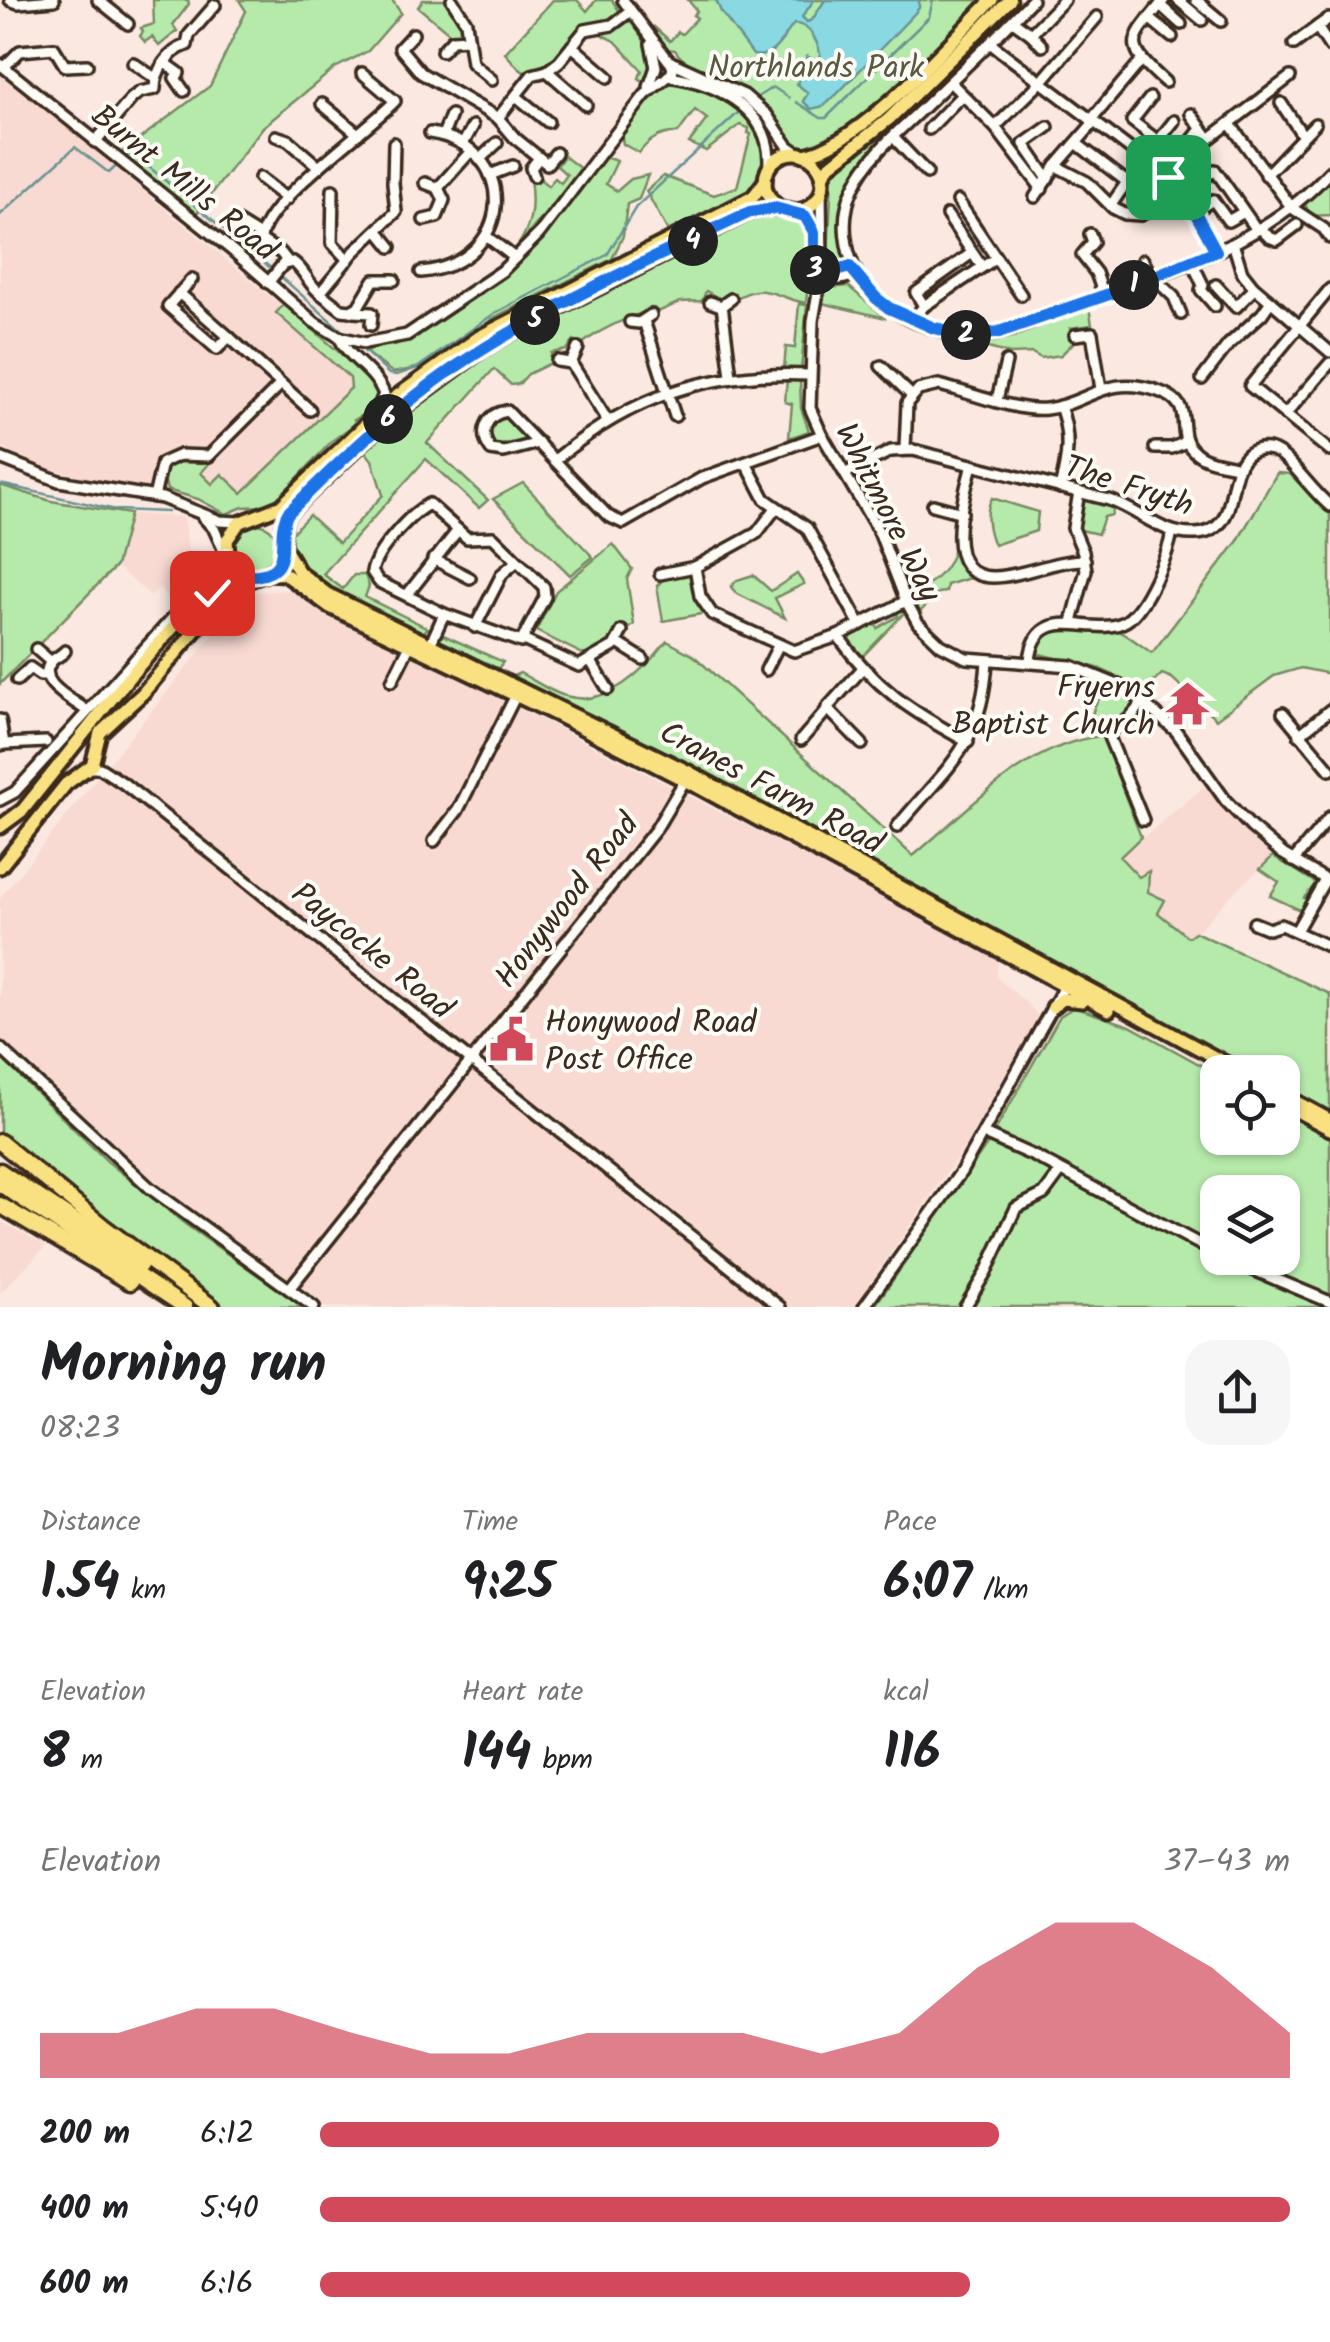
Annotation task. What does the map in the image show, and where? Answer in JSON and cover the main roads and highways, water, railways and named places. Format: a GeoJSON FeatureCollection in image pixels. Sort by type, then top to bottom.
{"type":"FeatureCollection","features":[{"type":"Feature","properties":{"kind":"highway"},"geometry":{"type":"LineString","coordinates":[[0,1142],[209,1307]]}},
{"type":"Feature","properties":{"kind":"highway"},"geometry":{"type":"LineString","coordinates":[[0,1171],[209,1307]]}},
{"type":"Feature","properties":{"kind":"highway"},"geometry":{"type":"LineString","coordinates":[[0,1184],[184,1307]]}},
{"type":"Feature","properties":{"kind":"highway"},"geometry":{"type":"LineString","coordinates":[[0,1206],[174,1307]]}},
{"type":"Feature","properties":{"kind":"main road"},"geometry":{"type":"LineString","coordinates":[[0,828],[17,816],[178,622],[219,586],[228,570],[227,540],[246,519],[281,506],[366,422],[416,380],[479,337],[753,197],[782,156],[825,150],[905,86],[992,0]]}},
{"type":"Feature","properties":{"kind":"main road"},"geometry":{"type":"LineString","coordinates":[[0,868],[66,784],[88,768],[100,733],[132,705],[235,585],[277,566],[284,542],[282,522],[292,508],[389,418],[466,360],[524,325],[746,214],[766,208],[790,211],[811,206],[827,168],[889,119],[1010,0]]}},
{"type":"Feature","properties":{"kind":"main road"},"geometry":{"type":"LineString","coordinates":[[801,154],[819,168],[822,185]]}},
{"type":"Feature","properties":{"kind":"main road"},"geometry":{"type":"LineString","coordinates":[[766,177],[769,198],[790,211]]}},
{"type":"Feature","properties":{"kind":"main road"},"geometry":{"type":"LineString","coordinates":[[246,519],[273,524],[284,542]]}},
{"type":"Feature","properties":{"kind":"main road","name":"Cranes Farm Road"},"geometry":{"type":"LineString","coordinates":[[284,542],[298,572],[317,589],[687,776],[1032,964],[1209,1055]]}},
{"type":"Feature","properties":{"kind":"main road"},"geometry":{"type":"LineString","coordinates":[[226,557],[244,574],[263,574]]}},
{"type":"Feature","properties":{"kind":"main road","name":"Cranes Farm Road"},"geometry":{"type":"LineString","coordinates":[[263,574],[285,574],[313,596],[687,776]]}},
{"type":"Feature","properties":{"kind":"main road"},"geometry":{"type":"LineString","coordinates":[[217,606],[243,587],[276,579],[313,596]]}},
{"type":"Feature","properties":{"kind":"main road"},"geometry":{"type":"LineString","coordinates":[[69,753],[82,744],[96,753]]}},
{"type":"Feature","properties":{"kind":"main road"},"geometry":{"type":"LineString","coordinates":[[0,854],[23,837]]}},
{"type":"Feature","properties":{"kind":"main road","name":"Cranes Farm Road"},"geometry":{"type":"LineString","coordinates":[[1066,982],[1200,1058]]}},
{"type":"Feature","properties":{"kind":"main road"},"geometry":{"type":"LineString","coordinates":[[1053,1007],[1072,998],[1123,1017]]}},
{"type":"Feature","properties":{"kind":"main road"},"geometry":{"type":"LineString","coordinates":[[1300,1104],[1330,1120]]}},
{"type":"Feature","properties":{"kind":"main road"},"geometry":{"type":"LineString","coordinates":[[1300,1113],[1330,1129]]}},
{"type":"Feature","properties":{"kind":"water"},"geometry":{"type":"Polygon","coordinates":[[[716,0],[814,0],[802,17],[807,22],[825,0],[919,0],[919,8],[836,95],[824,106],[811,109],[803,101],[808,93],[797,84],[807,56],[817,62],[821,58],[810,31],[794,24],[772,51],[753,55],[716,0]]]}},
{"type":"Feature","properties":{"kind":"waterway"},"geometry":{"type":"LineString","coordinates":[[796,102],[826,118],[929,17],[933,0]]}},
{"type":"Feature","properties":{"kind":"waterway"},"geometry":{"type":"LineString","coordinates":[[759,96],[773,87],[789,98]]}},
{"type":"Feature","properties":{"kind":"waterway"},"geometry":{"type":"LineString","coordinates":[[358,345],[389,374],[417,368],[495,313],[607,255],[636,207],[738,113]]}},
{"type":"Feature","properties":{"kind":"waterway"},"geometry":{"type":"LineString","coordinates":[[0,215],[75,147],[109,173],[131,152],[273,270]]}},
{"type":"Feature","properties":{"kind":"waterway"},"geometry":{"type":"LineString","coordinates":[[279,275],[348,336]]}},
{"type":"Feature","properties":{"kind":"waterway"},"geometry":{"type":"LineString","coordinates":[[0,484],[116,510],[168,512]]}},
{"type":"Feature","properties":{"kind":"place","name":"Fryerns Baptist Church"},"geometry":{"type":"Point","coordinates":[1188,704]}},
{"type":"Feature","properties":{"kind":"place","name":"Honywood Road Post Office"},"geometry":{"type":"Point","coordinates":[512,1039]}},
{"type":"Feature","properties":{"kind":"park label","name":"Northlands Park"},"geometry":{"type":"Point","coordinates":[816,66]}}]}
